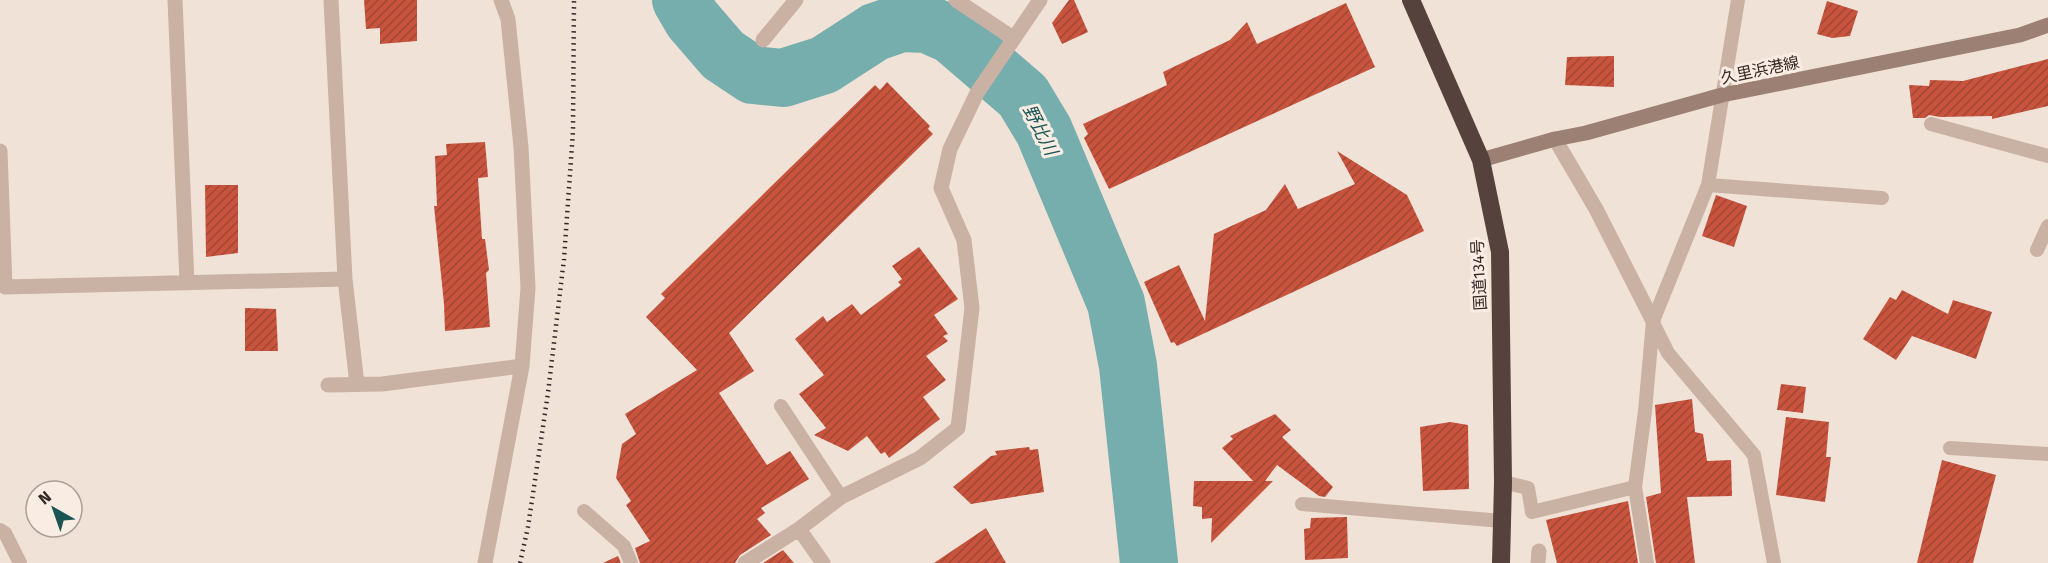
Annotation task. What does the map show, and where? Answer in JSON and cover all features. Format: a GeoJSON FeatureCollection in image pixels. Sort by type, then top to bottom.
{"type":"FeatureCollection","features":[{"type":"Feature","properties":{"kind":"highway","name":"国道134号"},"geometry":{"type":"LineString","coordinates":[[1411,0],[1481,160],[1500,252],[1503,482],[1501,563]]}},
{"type":"Feature","properties":{"kind":"main road","name":"久里浜港線"},"geometry":{"type":"LineString","coordinates":[[1481,160],[1722,95],[2020,35],[2048,26]]}},
{"type":"Feature","properties":{"kind":"street"},"geometry":{"type":"LineString","coordinates":[[175,0],[187,283]]}},
{"type":"Feature","properties":{"kind":"street"},"geometry":{"type":"LineString","coordinates":[[331,0],[345,279],[357,384]]}},
{"type":"Feature","properties":{"kind":"street"},"geometry":{"type":"LineString","coordinates":[[485,563],[522,366],[528,288],[521,147],[508,19],[501,0]]}},
{"type":"Feature","properties":{"kind":"street"},"geometry":{"type":"LineString","coordinates":[[764,40],[796,0]]}},
{"type":"Feature","properties":{"kind":"street"},"geometry":{"type":"LineString","coordinates":[[956,0],[1013,38]]}},
{"type":"Feature","properties":{"kind":"street"},"geometry":{"type":"LineString","coordinates":[[745,563],[800,529],[841,497],[920,458],[958,428],[972,308],[964,240],[941,188],[950,149],[977,93],[1040,0]]}},
{"type":"Feature","properties":{"kind":"street"},"geometry":{"type":"LineString","coordinates":[[1556,139],[1596,209],[1653,321]]}},
{"type":"Feature","properties":{"kind":"street"},"geometry":{"type":"LineString","coordinates":[[0,151],[5,287],[345,279]]}},
{"type":"Feature","properties":{"kind":"street"},"geometry":{"type":"LineString","coordinates":[[328,385],[382,384],[522,366]]}},
{"type":"Feature","properties":{"kind":"street"},"geometry":{"type":"LineString","coordinates":[[800,529],[823,563]]}},
{"type":"Feature","properties":{"kind":"lane"},"geometry":{"type":"LineString","coordinates":[[1647,563],[1635,487],[1653,321],[1708,185],[1738,0]]}},
{"type":"Feature","properties":{"kind":"lane"},"geometry":{"type":"LineString","coordinates":[[1932,124],[2048,156]]}},
{"type":"Feature","properties":{"kind":"lane"},"geometry":{"type":"LineString","coordinates":[[1708,185],[1882,198]]}},
{"type":"Feature","properties":{"kind":"lane"},"geometry":{"type":"LineString","coordinates":[[2037,250],[2048,226]]}},
{"type":"Feature","properties":{"kind":"lane"},"geometry":{"type":"LineString","coordinates":[[1653,321],[1668,353],[1754,455],[1774,563]]}},
{"type":"Feature","properties":{"kind":"lane"},"geometry":{"type":"LineString","coordinates":[[781,406],[841,497]]}},
{"type":"Feature","properties":{"kind":"lane"},"geometry":{"type":"LineString","coordinates":[[1950,448],[2048,454]]}},
{"type":"Feature","properties":{"kind":"lane"},"geometry":{"type":"LineString","coordinates":[[1503,482],[1528,488],[1532,512],[1635,487]]}},
{"type":"Feature","properties":{"kind":"lane"},"geometry":{"type":"LineString","coordinates":[[1302,504],[1502,521]]}},
{"type":"Feature","properties":{"kind":"lane"},"geometry":{"type":"LineString","coordinates":[[584,511],[624,546],[631,563]]}},
{"type":"Feature","properties":{"kind":"lane"},"geometry":{"type":"LineString","coordinates":[[0,530],[4,533],[20,563]]}},
{"type":"Feature","properties":{"kind":"building"},"geometry":{"type":"Polygon","coordinates":[[[364,0],[417,0],[417,41],[380,44],[380,28],[366,29],[364,0]]]}},
{"type":"Feature","properties":{"kind":"building"},"geometry":{"type":"Polygon","coordinates":[[[1069,0],[1074,0],[1088,32],[1062,44],[1052,23],[1069,0]]]}},
{"type":"Feature","properties":{"kind":"building"},"geometry":{"type":"Polygon","coordinates":[[[1827,1],[1858,11],[1850,36],[1832,38],[1817,34],[1827,1]]]}},
{"type":"Feature","properties":{"kind":"building"},"geometry":{"type":"Polygon","coordinates":[[[1346,3],[1375,67],[1109,189],[1084,138],[1088,134],[1083,124],[1167,85],[1163,72],[1230,40],[1247,22],[1257,44],[1346,3]]]}},
{"type":"Feature","properties":{"kind":"building"},"geometry":{"type":"Polygon","coordinates":[[[1614,56],[1614,87],[1565,85],[1567,57],[1614,56]]]}},
{"type":"Feature","properties":{"kind":"building"},"geometry":{"type":"Polygon","coordinates":[[[2048,59],[2048,106],[1992,119],[1992,116],[1940,117],[1929,115],[1925,118],[1913,118],[1909,85],[1929,86],[1930,80],[1963,81],[2048,59]]]}},
{"type":"Feature","properties":{"kind":"building"},"geometry":{"type":"Polygon","coordinates":[[[887,82],[930,126],[928,129],[933,134],[729,333],[754,371],[719,393],[767,465],[790,451],[809,479],[761,508],[765,513],[757,519],[771,535],[740,555],[735,563],[640,563],[635,548],[650,541],[626,505],[631,501],[616,478],[622,444],[636,434],[625,414],[697,370],[646,317],[665,298],[661,294],[875,85],[880,90],[887,82]]]}},
{"type":"Feature","properties":{"kind":"building"},"geometry":{"type":"Polygon","coordinates":[[[485,142],[488,177],[478,178],[482,239],[485,239],[489,270],[486,273],[490,327],[445,331],[434,206],[437,206],[435,156],[447,155],[446,144],[485,142]]]}},
{"type":"Feature","properties":{"kind":"building"},"geometry":{"type":"Polygon","coordinates":[[[1337,151],[1407,195],[1424,231],[1177,346],[1174,342],[1171,343],[1144,282],[1179,265],[1205,321],[1214,234],[1266,210],[1285,184],[1298,209],[1355,184],[1337,151]]]}},
{"type":"Feature","properties":{"kind":"building"},"geometry":{"type":"Polygon","coordinates":[[[205,185],[238,185],[238,253],[206,257],[205,185]]]}},
{"type":"Feature","properties":{"kind":"building"},"geometry":{"type":"Polygon","coordinates":[[[1716,195],[1747,206],[1734,247],[1702,236],[1716,195]]]}},
{"type":"Feature","properties":{"kind":"building"},"geometry":{"type":"Polygon","coordinates":[[[919,247],[958,299],[934,315],[948,334],[943,336],[948,341],[926,356],[946,380],[923,397],[940,419],[889,458],[885,452],[881,454],[867,436],[848,451],[814,435],[826,428],[799,394],[824,375],[795,339],[823,316],[827,322],[852,304],[861,315],[901,285],[898,282],[902,279],[892,266],[919,247]]]}},
{"type":"Feature","properties":{"kind":"building"},"geometry":{"type":"Polygon","coordinates":[[[1902,290],[1948,314],[1953,300],[1992,312],[1976,359],[1912,336],[1896,360],[1863,339],[1890,297],[1896,300],[1902,290]]]}},
{"type":"Feature","properties":{"kind":"building"},"geometry":{"type":"Polygon","coordinates":[[[245,308],[276,309],[278,351],[245,351],[245,308]]]}},
{"type":"Feature","properties":{"kind":"building"},"geometry":{"type":"Polygon","coordinates":[[[1781,384],[1806,387],[1803,413],[1777,410],[1781,384]]]}},
{"type":"Feature","properties":{"kind":"building"},"geometry":{"type":"Polygon","coordinates":[[[1692,399],[1695,432],[1703,434],[1707,461],[1731,460],[1732,496],[1687,497],[1695,563],[1656,563],[1646,497],[1661,493],[1655,405],[1692,399]]]}},
{"type":"Feature","properties":{"kind":"building"},"geometry":{"type":"Polygon","coordinates":[[[1275,414],[1291,430],[1282,437],[1333,487],[1325,497],[1319,496],[1277,465],[1265,481],[1273,481],[1211,543],[1212,518],[1202,519],[1202,507],[1193,506],[1194,481],[1253,481],[1222,448],[1233,439],[1230,436],[1275,414]]]}},
{"type":"Feature","properties":{"kind":"building"},"geometry":{"type":"Polygon","coordinates":[[[1786,417],[1829,422],[1826,457],[1831,457],[1825,502],[1776,495],[1786,417]]]}},
{"type":"Feature","properties":{"kind":"building"},"geometry":{"type":"Polygon","coordinates":[[[1450,422],[1468,425],[1469,489],[1423,491],[1420,427],[1450,422]]]}},
{"type":"Feature","properties":{"kind":"building"},"geometry":{"type":"Polygon","coordinates":[[[1029,447],[1030,450],[1038,449],[1044,492],[971,504],[953,487],[991,456],[997,455],[995,451],[1029,447]]]}},
{"type":"Feature","properties":{"kind":"building"},"geometry":{"type":"Polygon","coordinates":[[[1942,460],[1996,475],[1973,563],[1917,563],[1942,460]]]}},
{"type":"Feature","properties":{"kind":"building"},"geometry":{"type":"Polygon","coordinates":[[[1628,501],[1638,563],[1557,563],[1546,520],[1628,501]]]}},
{"type":"Feature","properties":{"kind":"building"},"geometry":{"type":"Polygon","coordinates":[[[1347,517],[1348,558],[1305,560],[1304,529],[1310,528],[1311,518],[1347,517]]]}},
{"type":"Feature","properties":{"kind":"building"},"geometry":{"type":"Polygon","coordinates":[[[986,528],[1006,563],[934,563],[986,528]]]}},
{"type":"Feature","properties":{"kind":"building"},"geometry":{"type":"Polygon","coordinates":[[[783,550],[794,563],[763,563],[783,550]]]}},
{"type":"Feature","properties":{"kind":"building"},"geometry":{"type":"Polygon","coordinates":[[[618,556],[621,563],[603,563],[618,556]]]}},
{"type":"Feature","properties":{"kind":"waterway","name":"野比川"},"geometry":{"type":"LineString","coordinates":[[681,0],[692,19],[723,55],[753,75],[783,78],[824,65],[875,32],[901,23],[927,24],[952,35],[1023,96],[1044,131],[1116,303],[1128,366],[1149,563]]}},
{"type":"Feature","properties":{"kind":"railway"},"geometry":{"type":"LineString","coordinates":[[520,563],[528,527],[548,393],[564,259],[573,131],[574,0]]}}]}
